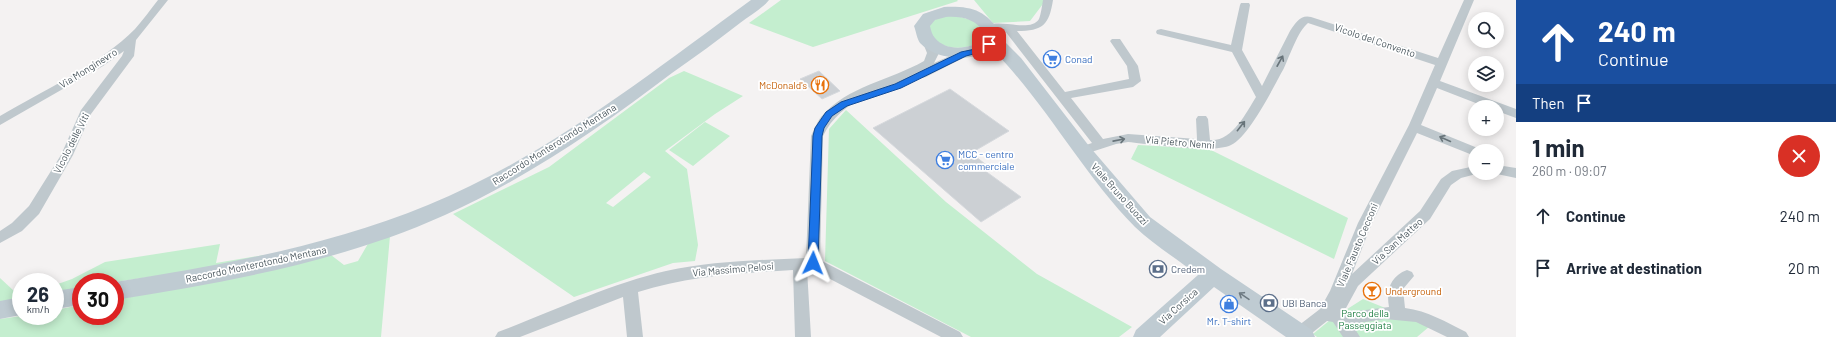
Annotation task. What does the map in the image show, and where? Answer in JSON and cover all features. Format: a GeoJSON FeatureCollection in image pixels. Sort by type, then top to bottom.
{"type":"FeatureCollection","features":[{"type":"Feature","properties":{"kind":"main road","name":"Raccordo Monterotondo Mentana"},"geometry":{"type":"LineString","coordinates":[[124,290],[191,279],[306,254],[378,233],[437,209],[500,178],[579,131],[626,99],[761,0]]}},
{"type":"Feature","properties":{"kind":"main road"},"geometry":{"type":"LineString","coordinates":[[962,0],[958,7],[929,17],[922,26],[924,38],[929,43],[951,52],[969,53],[989,45],[991,34],[977,18],[966,0]]}},
{"type":"Feature","properties":{"kind":"main road"},"geometry":{"type":"LineString","coordinates":[[944,12],[961,12],[977,18]]}},
{"type":"Feature","properties":{"kind":"main road","name":"Viale Bruno Buozzi"},"geometry":{"type":"LineString","coordinates":[[991,34],[1034,86],[1082,151],[1143,222],[1213,275],[1302,335]]}},
{"type":"Feature","properties":{"kind":"main road","name":"Viale Bruno Buozzi"},"geometry":{"type":"LineString","coordinates":[[969,53],[992,56],[1005,60],[1034,86]]}},
{"type":"Feature","properties":{"kind":"main road","name":"Via Corsica"},"geometry":{"type":"LineString","coordinates":[[1144,337],[1213,275]]}},
{"type":"Feature","properties":{"kind":"main road"},"geometry":{"type":"LineString","coordinates":[[0,310],[12,308]]}},
{"type":"Feature","properties":{"kind":"street","name":"Via Monginevro"},"geometry":{"type":"LineString","coordinates":[[0,121],[103,60],[130,40],[139,32],[163,0]]}},
{"type":"Feature","properties":{"kind":"street"},"geometry":{"type":"LineString","coordinates":[[991,34],[1008,28],[1026,28],[1038,24],[1043,20],[1048,0]]}},
{"type":"Feature","properties":{"kind":"street","name":"Viale Fausto Cecconi"},"geometry":{"type":"LineString","coordinates":[[1335,309],[1364,223],[1414,126],[1469,0]]}},
{"type":"Feature","properties":{"kind":"street"},"geometry":{"type":"LineString","coordinates":[[1245,5],[1236,50],[1261,95]]}},
{"type":"Feature","properties":{"kind":"street","name":"Vicolo del Convento"},"geometry":{"type":"LineString","coordinates":[[1307,19],[1391,45],[1442,63]]}},
{"type":"Feature","properties":{"kind":"street","name":"Via Pietro Nenni"},"geometry":{"type":"LineString","coordinates":[[1082,151],[1119,139],[1137,138],[1204,145],[1220,145],[1230,140],[1252,112],[1289,46],[1299,24],[1307,19]]}},
{"type":"Feature","properties":{"kind":"street"},"geometry":{"type":"LineString","coordinates":[[1008,28],[1101,145]]}},
{"type":"Feature","properties":{"kind":"street"},"geometry":{"type":"LineString","coordinates":[[1161,32],[1236,50]]}},
{"type":"Feature","properties":{"kind":"street","name":"Vicolo delle Viti"},"geometry":{"type":"LineString","coordinates":[[0,238],[17,227],[34,210],[66,156],[85,113],[128,56],[130,50],[130,40]]}},
{"type":"Feature","properties":{"kind":"street"},"geometry":{"type":"LineString","coordinates":[[1062,96],[1129,84],[1135,81],[1137,76],[1132,64],[1116,41]]}},
{"type":"Feature","properties":{"kind":"street"},"geometry":{"type":"LineString","coordinates":[[804,337],[806,263],[817,136],[820,128],[829,114],[857,96],[927,64],[932,58],[933,53],[929,43]]}},
{"type":"Feature","properties":{"kind":"street"},"geometry":{"type":"LineString","coordinates":[[844,104],[898,86],[969,53]]}},
{"type":"Feature","properties":{"kind":"street"},"geometry":{"type":"LineString","coordinates":[[1434,82],[1516,114]]}},
{"type":"Feature","properties":{"kind":"street"},"geometry":{"type":"LineString","coordinates":[[1202,119],[1204,145]]}},
{"type":"Feature","properties":{"kind":"street"},"geometry":{"type":"LineString","coordinates":[[1414,126],[1468,149]]}},
{"type":"Feature","properties":{"kind":"street","name":"Via San Matteo"},"geometry":{"type":"LineString","coordinates":[[1335,309],[1353,282],[1425,215],[1446,182],[1457,174],[1468,172]]}},
{"type":"Feature","properties":{"kind":"street"},"geometry":{"type":"LineString","coordinates":[[806,263],[952,336]]}},
{"type":"Feature","properties":{"kind":"street","name":"Via Massimo Pelosi"},"geometry":{"type":"LineString","coordinates":[[503,337],[630,288],[666,277],[710,270],[806,263]]}},
{"type":"Feature","properties":{"kind":"street"},"geometry":{"type":"LineString","coordinates":[[1398,313],[1394,292],[1398,283],[1407,276]]}},
{"type":"Feature","properties":{"kind":"street"},"geometry":{"type":"LineString","coordinates":[[630,288],[635,337]]}},
{"type":"Feature","properties":{"kind":"street"},"geometry":{"type":"LineString","coordinates":[[1335,309],[1357,318],[1379,313],[1398,313],[1423,318],[1461,337]]}},
{"type":"Feature","properties":{"kind":"street"},"geometry":{"type":"LineString","coordinates":[[1302,335],[1335,309]]}},
{"type":"Feature","properties":{"kind":"street"},"geometry":{"type":"LineString","coordinates":[[1335,309],[1352,337]]}},
{"type":"Feature","properties":{"kind":"green space"},"geometry":{"type":"Polygon","coordinates":[[[781,0],[958,1],[813,47],[749,23],[781,0]]]}},
{"type":"Feature","properties":{"kind":"green space"},"geometry":{"type":"Polygon","coordinates":[[[974,0],[1046,0],[1030,21],[993,23],[974,0]]]}},
{"type":"Feature","properties":{"kind":"green space"},"geometry":{"type":"Polygon","coordinates":[[[957,16],[975,22],[983,29],[985,35],[981,40],[966,47],[956,48],[946,46],[938,42],[929,33],[930,23],[936,19],[957,16]]]}},
{"type":"Feature","properties":{"kind":"green space"},"geometry":{"type":"Polygon","coordinates":[[[684,71],[743,96],[715,114],[665,151],[687,169],[698,245],[695,261],[673,263],[574,297],[453,214],[549,167],[669,78],[684,71]],[[644,172],[606,203],[613,207],[651,177],[644,172]]]}},
{"type":"Feature","properties":{"kind":"green space"},"geometry":{"type":"Polygon","coordinates":[[[846,110],[946,202],[1037,274],[1132,327],[1119,337],[971,337],[825,261],[829,129],[846,110]]]}},
{"type":"Feature","properties":{"kind":"green space"},"geometry":{"type":"Polygon","coordinates":[[[705,122],[730,136],[693,166],[669,150],[705,122]]]}},
{"type":"Feature","properties":{"kind":"green space"},"geometry":{"type":"Polygon","coordinates":[[[1138,145],[1209,149],[1348,218],[1334,259],[1131,159],[1138,145]]]}},
{"type":"Feature","properties":{"kind":"green space"},"geometry":{"type":"Polygon","coordinates":[[[390,236],[381,337],[0,337],[0,319],[12,317],[12,325],[64,325],[64,308],[72,307],[72,325],[124,325],[124,297],[331,255],[344,265],[358,261],[369,242],[390,236]]]}},
{"type":"Feature","properties":{"kind":"green space"},"geometry":{"type":"Polygon","coordinates":[[[220,244],[216,263],[264,255],[257,261],[124,281],[124,273],[84,273],[105,262],[220,244]]]}},
{"type":"Feature","properties":{"kind":"green space"},"geometry":{"type":"Polygon","coordinates":[[[0,278],[12,289],[12,303],[0,305],[0,278]]]}},
{"type":"Feature","properties":{"kind":"green space"},"geometry":{"type":"Polygon","coordinates":[[[72,279],[72,293],[64,294],[64,282],[72,279]]]}},
{"type":"Feature","properties":{"kind":"green space","name":"Parco della Passeggiata"},"geometry":{"type":"Polygon","coordinates":[[[1363,299],[1430,326],[1417,337],[1317,337],[1313,334],[1330,320],[1363,299]]]}},
{"type":"Feature","properties":{"kind":"building","name":"McDonald's"},"geometry":{"type":"Polygon","coordinates":[[[819,71],[840,91],[822,99],[800,79],[819,71]]]}},
{"type":"Feature","properties":{"kind":"building","name":"MCC - centro commerciale"},"geometry":{"type":"Polygon","coordinates":[[[950,89],[1009,131],[971,153],[989,167],[984,170],[1021,197],[981,222],[873,128],[950,89]]]}},
{"type":"Feature","properties":{"kind":"place","name":"Conad"},"geometry":{"type":"Point","coordinates":[1052,59]}},
{"type":"Feature","properties":{"kind":"place","name":"McDonald's"},"geometry":{"type":"Point","coordinates":[820,85]}},
{"type":"Feature","properties":{"kind":"place","name":"MCC - centro commerciale"},"geometry":{"type":"Point","coordinates":[945,160]}},
{"type":"Feature","properties":{"kind":"place","name":"Credem"},"geometry":{"type":"Point","coordinates":[1158,269]}},
{"type":"Feature","properties":{"kind":"place","name":"Underground"},"geometry":{"type":"Point","coordinates":[1372,291]}},
{"type":"Feature","properties":{"kind":"place","name":"UBI Banca"},"geometry":{"type":"Point","coordinates":[1269,303]}},
{"type":"Feature","properties":{"kind":"place","name":"Mr. T-shirt"},"geometry":{"type":"Point","coordinates":[1229,304]}},
{"type":"Feature","properties":{"kind":"route"},"geometry":{"type":"LineString","coordinates":[[813,263],[817,136],[823,121],[835,109],[844,104],[898,86],[963,54],[983,50],[989,44]]}}]}
